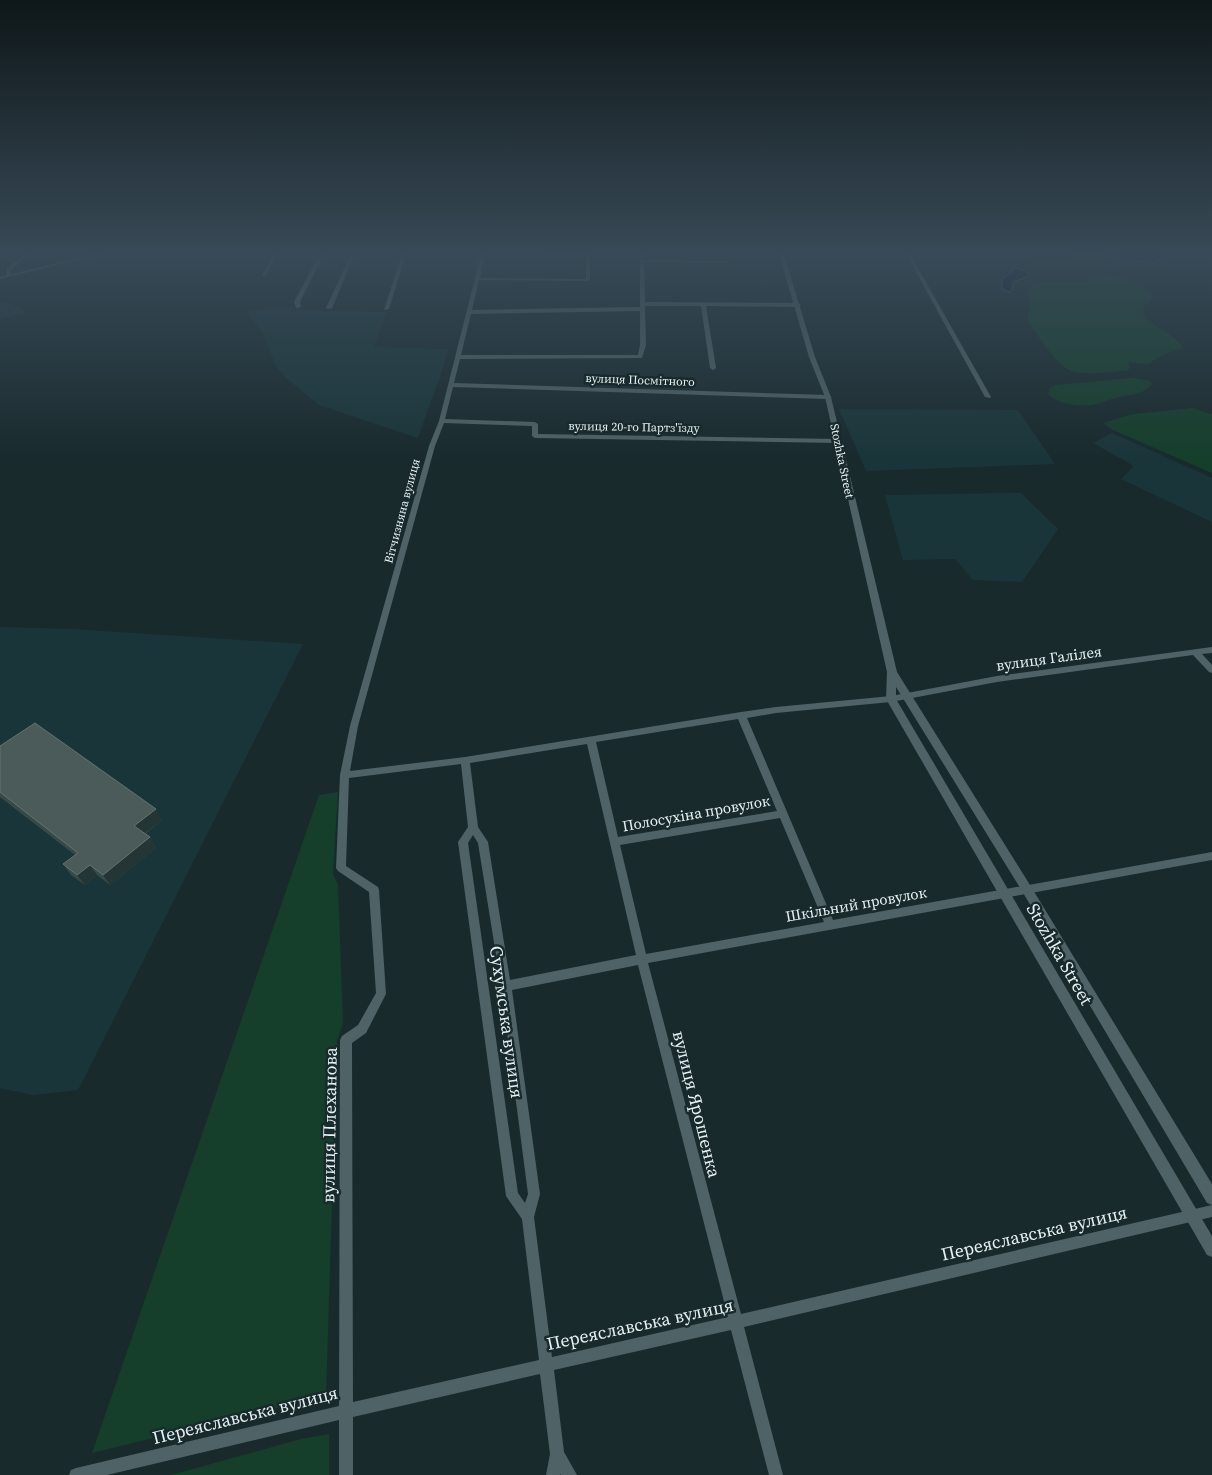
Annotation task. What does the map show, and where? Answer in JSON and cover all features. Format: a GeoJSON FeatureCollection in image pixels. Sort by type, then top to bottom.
{"type":"FeatureCollection","features":[{"type":"Feature","properties":{"kind":"street","name":"Вітчизняна вулиця"},"geometry":{"type":"LineString","coordinates":[[345,775],[357,717],[432,446],[442,421],[467,323]]}},
{"type":"Feature","properties":{"kind":"street"},"geometry":{"type":"LineString","coordinates":[[458,357],[640,357],[643,345],[642,323]]}},
{"type":"Feature","properties":{"kind":"street"},"geometry":{"type":"LineString","coordinates":[[706,323],[713,368]]}},
{"type":"Feature","properties":{"kind":"street","name":"Stozhka Street"},"geometry":{"type":"LineString","coordinates":[[803,323],[812,356],[828,397],[892,672],[891,699],[1212,1250]]}},
{"type":"Feature","properties":{"kind":"street"},"geometry":{"type":"LineString","coordinates":[[947,323],[988,397]]}},
{"type":"Feature","properties":{"kind":"street","name":"вулиця Посмітного"},"geometry":{"type":"LineString","coordinates":[[451,385],[828,397]]}},
{"type":"Feature","properties":{"kind":"street","name":"вулиця 20-го Партз'їзду"},"geometry":{"type":"LineString","coordinates":[[442,421],[535,424],[535,436],[837,441]]}},
{"type":"Feature","properties":{"kind":"street","name":"вулиця Галілея"},"geometry":{"type":"LineString","coordinates":[[345,775],[465,760],[741,716],[891,699],[997,679],[1212,650]]}},
{"type":"Feature","properties":{"kind":"street"},"geometry":{"type":"LineString","coordinates":[[1196,653],[1212,670]]}},
{"type":"Feature","properties":{"kind":"street","name":"Stozhka Street"},"geometry":{"type":"LineString","coordinates":[[892,672],[1026,888],[1212,1198]]}},
{"type":"Feature","properties":{"kind":"street"},"geometry":{"type":"LineString","coordinates":[[741,716],[781,814],[830,924]]}},
{"type":"Feature","properties":{"kind":"street","name":"вулиця Ярошенка"},"geometry":{"type":"LineString","coordinates":[[591,740],[642,958],[735,1323],[776,1475]]}},
{"type":"Feature","properties":{"kind":"street","name":"Сухумська вулиця"},"geometry":{"type":"LineString","coordinates":[[465,760],[473,828],[483,842],[506,986],[534,1194],[528,1217],[557,1454],[553,1475]]}},
{"type":"Feature","properties":{"kind":"street","name":"вулиця Плеханова"},"geometry":{"type":"LineString","coordinates":[[345,775],[341,868],[374,890],[381,994],[362,1029],[346,1040],[346,1475]]}},
{"type":"Feature","properties":{"kind":"street","name":"Полосухіна провулок"},"geometry":{"type":"LineString","coordinates":[[615,842],[781,814]]}},
{"type":"Feature","properties":{"kind":"street","name":"Сухумська вулиця"},"geometry":{"type":"LineString","coordinates":[[473,828],[463,842],[512,1196],[528,1217]]}},
{"type":"Feature","properties":{"kind":"street","name":"Шкільний провулок"},"geometry":{"type":"LineString","coordinates":[[506,986],[642,958],[1212,856]]}},
{"type":"Feature","properties":{"kind":"street","name":"Переяславська вулиця"},"geometry":{"type":"LineString","coordinates":[[76,1475],[345,1410],[735,1323],[1212,1211]]}},
{"type":"Feature","properties":{"kind":"street","name":"Сухумська вулиця"},"geometry":{"type":"LineString","coordinates":[[557,1454],[570,1475]]}},
{"type":"Feature","properties":{"kind":"shaded area"},"geometry":{"type":"Polygon","coordinates":[[[255,323],[383,323],[374,347],[448,349],[418,438],[319,405],[286,378],[276,366],[262,332],[255,323]]]}},
{"type":"Feature","properties":{"kind":"shaded area"},"geometry":{"type":"Polygon","coordinates":[[[839,409],[1018,410],[1055,464],[866,471],[839,409]]]}},
{"type":"Feature","properties":{"kind":"shaded area"},"geometry":{"type":"Polygon","coordinates":[[[1112,433],[1212,478],[1212,522],[1121,479],[1134,466],[1093,443],[1112,433]]]}},
{"type":"Feature","properties":{"kind":"shaded area"},"geometry":{"type":"Polygon","coordinates":[[[1021,493],[1058,529],[1022,582],[973,580],[955,559],[903,560],[885,495],[1021,493]]]}},
{"type":"Feature","properties":{"kind":"shaded area"},"geometry":{"type":"Polygon","coordinates":[[[0,627],[72,629],[303,644],[78,1090],[33,1095],[0,1088],[0,627]]]}},
{"type":"Feature","properties":{"kind":"green space"},"geometry":{"type":"Polygon","coordinates":[[[1152,323],[1174,337],[1183,348],[1160,356],[1149,364],[1128,362],[1130,368],[1126,371],[1079,373],[1062,365],[1029,324],[1152,323]]]}},
{"type":"Feature","properties":{"kind":"green space"},"geometry":{"type":"Polygon","coordinates":[[[1133,378],[1150,381],[1152,384],[1140,393],[1088,406],[1063,402],[1048,394],[1050,388],[1055,385],[1133,378]]]}},
{"type":"Feature","properties":{"kind":"green space"},"geometry":{"type":"Polygon","coordinates":[[[1192,408],[1212,414],[1212,473],[1113,430],[1103,423],[1133,414],[1192,408]]]}},
{"type":"Feature","properties":{"kind":"green space"},"geometry":{"type":"Polygon","coordinates":[[[338,792],[333,874],[338,885],[343,1023],[337,1041],[326,1396],[92,1453],[319,795],[338,792]]]}},
{"type":"Feature","properties":{"kind":"green space"},"geometry":{"type":"Polygon","coordinates":[[[329,1434],[329,1475],[171,1475],[301,1439],[329,1434]]]}},
{"type":"Feature","properties":{"kind":"building"},"geometry":{"type":"Polygon","coordinates":[[[35,723],[156,809],[134,826],[150,837],[103,875],[90,865],[77,875],[63,864],[78,853],[0,792],[0,746],[35,723]]]}}]}
